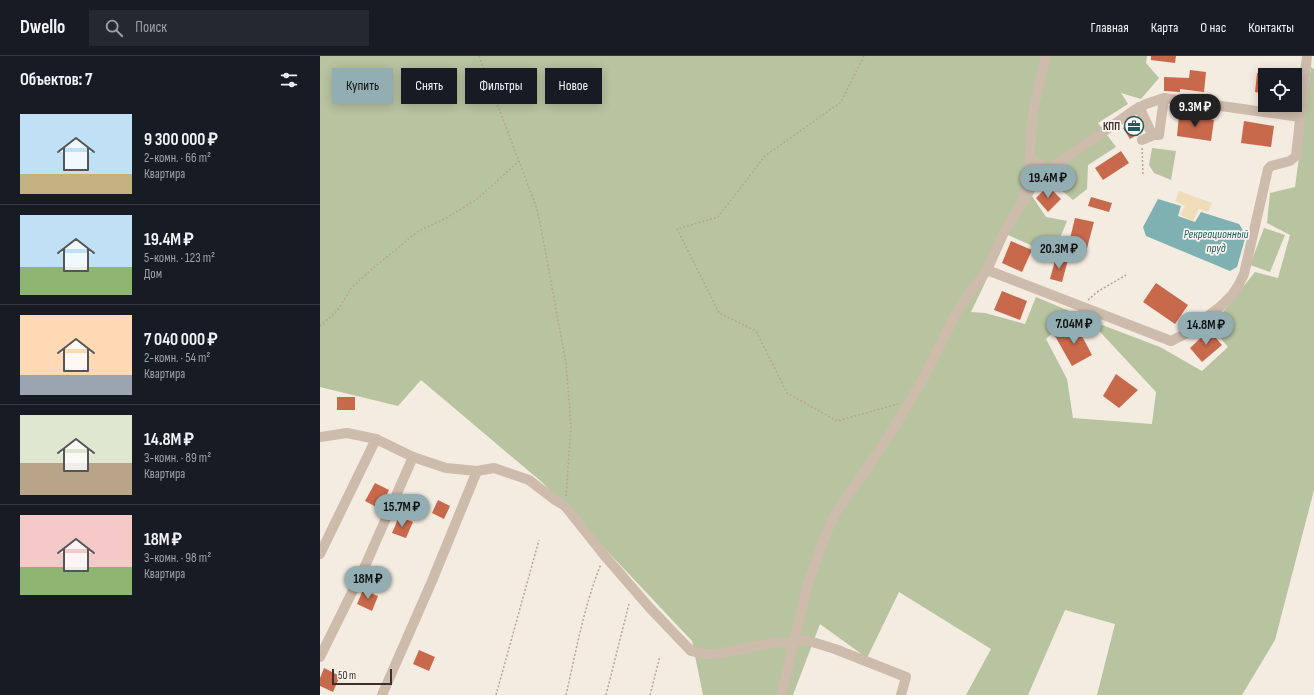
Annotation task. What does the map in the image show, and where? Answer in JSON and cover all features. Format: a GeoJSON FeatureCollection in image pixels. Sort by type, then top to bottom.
{"type":"FeatureCollection","features":[{"type":"Feature","properties":{"kind":"street"},"geometry":{"type":"LineString","coordinates":[[1021,204],[1030,174],[1033,111],[1046,56]]}},
{"type":"Feature","properties":{"kind":"street"},"geometry":{"type":"LineString","coordinates":[[987,270],[1171,341],[1185,334],[1221,306],[1232,295],[1244,274],[1268,169],[1271,166],[1290,161],[1296,156],[1300,117],[1309,60]]}},
{"type":"Feature","properties":{"kind":"street"},"geometry":{"type":"LineString","coordinates":[[781,695],[807,588],[821,547],[835,514],[885,442],[922,381],[957,311],[987,270],[1004,232],[1033,185],[1050,169],[1136,109],[1164,98],[1300,117]]}},
{"type":"Feature","properties":{"kind":"street"},"geometry":{"type":"LineString","coordinates":[[1142,140],[1154,135],[1159,135],[1164,98]]}},
{"type":"Feature","properties":{"kind":"street"},"geometry":{"type":"LineString","coordinates":[[1136,109],[1154,135]]}},
{"type":"Feature","properties":{"kind":"street"},"geometry":{"type":"LineString","coordinates":[[1030,160],[1050,169]]}},
{"type":"Feature","properties":{"kind":"street"},"geometry":{"type":"LineString","coordinates":[[320,438],[347,433],[376,439],[413,457],[446,468],[477,471],[494,468],[529,480],[565,506],[649,608],[691,651],[703,654],[717,654],[778,642],[793,643],[806,640],[835,649],[906,677],[901,695]]}},
{"type":"Feature","properties":{"kind":"street"},"geometry":{"type":"LineString","coordinates":[[320,554],[376,439]]}},
{"type":"Feature","properties":{"kind":"street"},"geometry":{"type":"LineString","coordinates":[[320,657],[365,566],[413,457]]}},
{"type":"Feature","properties":{"kind":"street"},"geometry":{"type":"LineString","coordinates":[[382,695],[432,581],[477,471]]}},
{"type":"Feature","properties":{"kind":"path"},"geometry":{"type":"LineString","coordinates":[[479,56],[536,206],[541,228],[566,363],[571,426],[565,506]]}},
{"type":"Feature","properties":{"kind":"path"},"geometry":{"type":"LineString","coordinates":[[864,56],[841,102],[765,156],[718,216],[677,229],[719,313],[756,331],[787,393],[836,421],[904,402]]}},
{"type":"Feature","properties":{"kind":"path"},"geometry":{"type":"LineString","coordinates":[[1142,140],[1143,174]]}},
{"type":"Feature","properties":{"kind":"path"},"geometry":{"type":"LineString","coordinates":[[320,326],[337,311],[352,287],[371,270],[417,232],[446,218],[476,200],[519,161]]}},
{"type":"Feature","properties":{"kind":"path"},"geometry":{"type":"LineString","coordinates":[[1080,306],[1097,292],[1126,275]]}},
{"type":"Feature","properties":{"kind":"path"},"geometry":{"type":"LineString","coordinates":[[496,695],[539,540]]}},
{"type":"Feature","properties":{"kind":"path"},"geometry":{"type":"LineString","coordinates":[[566,695],[591,588],[604,555]]}},
{"type":"Feature","properties":{"kind":"path"},"geometry":{"type":"LineString","coordinates":[[606,695],[629,604]]}},
{"type":"Feature","properties":{"kind":"path"},"geometry":{"type":"LineString","coordinates":[[650,695],[660,656]]}},
{"type":"Feature","properties":{"kind":"green space"},"geometry":{"type":"Polygon","coordinates":[[[320,56],[1147,56],[1146,63],[1159,78],[1141,99],[1121,93],[1128,104],[1098,123],[1116,147],[1088,165],[1087,189],[1073,200],[1054,184],[1041,181],[1032,196],[1046,217],[1067,221],[1053,255],[1008,235],[971,312],[985,313],[1025,324],[1036,297],[1074,313],[1046,339],[1067,379],[1073,418],[1152,424],[1156,392],[1089,320],[1160,347],[1202,371],[1228,347],[1211,327],[1255,272],[1278,278],[1290,235],[1267,223],[1270,193],[1295,187],[1311,67],[1314,69],[1314,490],[1275,640],[1242,695],[1097,695],[1115,624],[1065,610],[1028,695],[966,695],[991,649],[899,592],[867,658],[820,624],[793,695],[703,695],[692,641],[543,483],[421,380],[398,406],[320,387],[320,56]]]}},
{"type":"Feature","properties":{"kind":"green space"},"geometry":{"type":"Polygon","coordinates":[[[1152,148],[1176,151],[1171,180],[1154,173],[1149,165],[1152,148]]]}},
{"type":"Feature","properties":{"kind":"green space"},"geometry":{"type":"Polygon","coordinates":[[[1264,228],[1285,235],[1270,272],[1250,265],[1264,228]]]}},
{"type":"Feature","properties":{"kind":"sand"},"geometry":{"type":"Polygon","coordinates":[[[1179,191],[1212,203],[1208,212],[1199,209],[1193,221],[1180,215],[1185,206],[1175,201],[1179,191]]]}},
{"type":"Feature","properties":{"kind":"water","name":"Рекреационный пруд"},"geometry":{"type":"Polygon","coordinates":[[[1158,199],[1181,206],[1178,216],[1195,222],[1201,212],[1239,224],[1246,235],[1237,267],[1230,271],[1146,236],[1143,227],[1158,199]]]}},
{"type":"Feature","properties":{"kind":"building"},"geometry":{"type":"Polygon","coordinates":[[[1151,56],[1176,56],[1175,63],[1151,60],[1151,56]]]}},
{"type":"Feature","properties":{"kind":"building"},"geometry":{"type":"Polygon","coordinates":[[[1190,70],[1206,72],[1204,92],[1180,89],[1180,92],[1164,91],[1164,77],[1189,78],[1190,70]]]}},
{"type":"Feature","properties":{"kind":"building"},"geometry":{"type":"Polygon","coordinates":[[[1257,73],[1258,73],[1258,93],[1255,92],[1257,73]]]}},
{"type":"Feature","properties":{"kind":"building"},"geometry":{"type":"Polygon","coordinates":[[[1179,115],[1214,120],[1211,141],[1177,136],[1179,115]]]}},
{"type":"Feature","properties":{"kind":"building","name":"КПП"},"geometry":{"type":"Polygon","coordinates":[[[1136,117],[1143,131],[1130,139],[1123,128],[1136,117]]]}},
{"type":"Feature","properties":{"kind":"building"},"geometry":{"type":"Polygon","coordinates":[[[1244,121],[1274,126],[1271,147],[1241,143],[1244,121]]]}},
{"type":"Feature","properties":{"kind":"building"},"geometry":{"type":"Polygon","coordinates":[[[1121,151],[1129,163],[1103,180],[1095,168],[1121,151]]]}},
{"type":"Feature","properties":{"kind":"building"},"geometry":{"type":"Polygon","coordinates":[[[1048,186],[1061,199],[1048,212],[1036,198],[1048,186]]]}},
{"type":"Feature","properties":{"kind":"building"},"geometry":{"type":"Polygon","coordinates":[[[1091,197],[1112,203],[1109,212],[1088,206],[1091,197]]]}},
{"type":"Feature","properties":{"kind":"building"},"geometry":{"type":"Polygon","coordinates":[[[1075,218],[1094,222],[1086,252],[1068,247],[1075,218]]]}},
{"type":"Feature","properties":{"kind":"building"},"geometry":{"type":"Polygon","coordinates":[[[1011,241],[1032,250],[1022,272],[1002,263],[1011,241]]]}},
{"type":"Feature","properties":{"kind":"building"},"geometry":{"type":"Polygon","coordinates":[[[1056,257],[1068,260],[1062,282],[1050,279],[1056,257]]]}},
{"type":"Feature","properties":{"kind":"building"},"geometry":{"type":"Polygon","coordinates":[[[1156,283],[1188,305],[1175,324],[1143,302],[1156,283]]]}},
{"type":"Feature","properties":{"kind":"building"},"geometry":{"type":"Polygon","coordinates":[[[1002,291],[1027,301],[1020,320],[994,310],[1002,291]]]}},
{"type":"Feature","properties":{"kind":"building"},"geometry":{"type":"Polygon","coordinates":[[[1076,325],[1092,355],[1072,366],[1055,336],[1076,325]]]}},
{"type":"Feature","properties":{"kind":"building"},"geometry":{"type":"Polygon","coordinates":[[[1209,330],[1222,345],[1202,362],[1190,348],[1209,330]]]}},
{"type":"Feature","properties":{"kind":"building"},"geometry":{"type":"Polygon","coordinates":[[[1116,374],[1138,390],[1119,408],[1103,396],[1116,374]]]}},
{"type":"Feature","properties":{"kind":"building"},"geometry":{"type":"Polygon","coordinates":[[[337,397],[355,397],[355,410],[337,410],[337,397]]]}},
{"type":"Feature","properties":{"kind":"building"},"geometry":{"type":"Polygon","coordinates":[[[375,483],[389,490],[380,509],[365,501],[375,483]]]}},
{"type":"Feature","properties":{"kind":"building"},"geometry":{"type":"Polygon","coordinates":[[[438,500],[450,506],[444,519],[432,513],[438,500]]]}},
{"type":"Feature","properties":{"kind":"building"},"geometry":{"type":"Polygon","coordinates":[[[399,517],[413,522],[406,538],[392,533],[399,517]]]}},
{"type":"Feature","properties":{"kind":"building"},"geometry":{"type":"Polygon","coordinates":[[[363,590],[378,596],[372,611],[357,604],[363,590]]]}},
{"type":"Feature","properties":{"kind":"building"},"geometry":{"type":"Polygon","coordinates":[[[419,650],[435,657],[429,671],[413,664],[419,650]]]}},
{"type":"Feature","properties":{"kind":"building"},"geometry":{"type":"Polygon","coordinates":[[[324,668],[340,676],[333,692],[320,686],[320,678],[324,668]]]}},
{"type":"Feature","properties":{"kind":"place","name":"КПП"},"geometry":{"type":"Point","coordinates":[1134,126]}}]}
